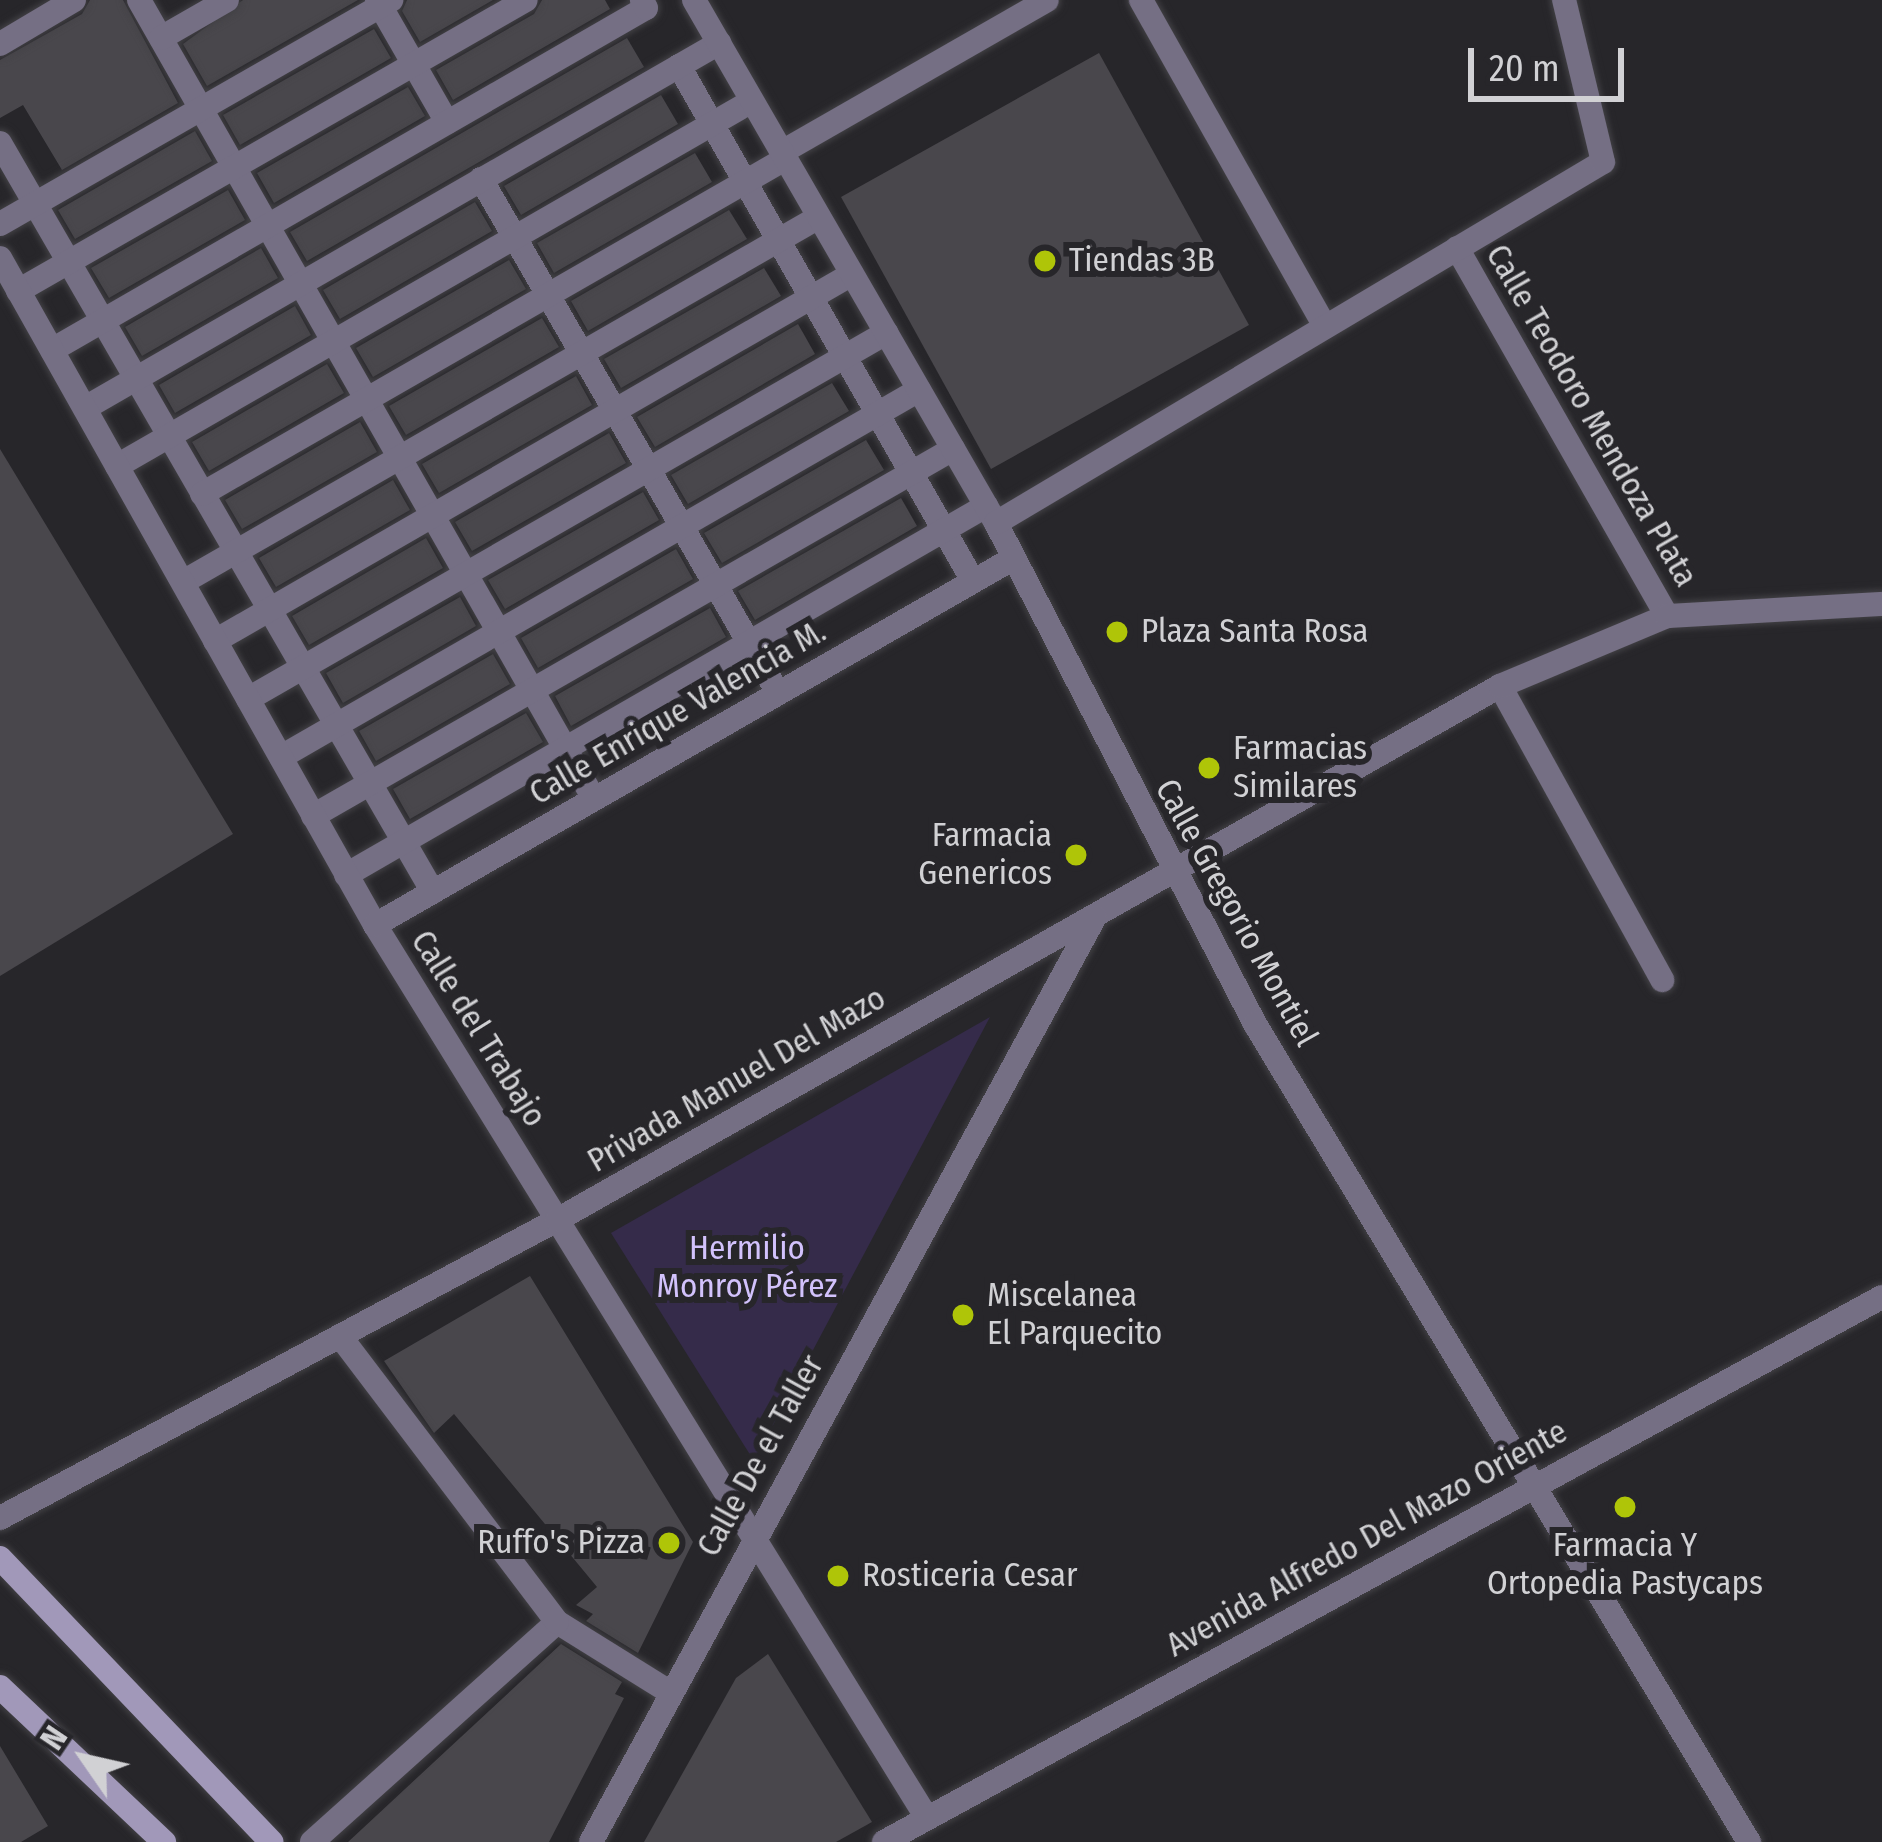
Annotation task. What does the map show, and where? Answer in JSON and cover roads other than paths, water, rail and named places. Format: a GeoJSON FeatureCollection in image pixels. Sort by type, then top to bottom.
{"type":"FeatureCollection","features":[{"type":"Feature","properties":{"kind":"main road"},"geometry":{"type":"LineString","coordinates":[[0,1558],[271,1842]]}},
{"type":"Feature","properties":{"kind":"main road"},"geometry":{"type":"LineString","coordinates":[[0,1687],[164,1842]]}},
{"type":"Feature","properties":{"kind":"street"},"geometry":{"type":"LineString","coordinates":[[0,44],[74,0]]}},
{"type":"Feature","properties":{"kind":"street"},"geometry":{"type":"LineString","coordinates":[[139,0],[595,799]]}},
{"type":"Feature","properties":{"kind":"street"},"geometry":{"type":"LineString","coordinates":[[160,38],[227,0]]}},
{"type":"Feature","properties":{"kind":"street"},"geometry":{"type":"LineString","coordinates":[[18,291],[526,0]]}},
{"type":"Feature","properties":{"kind":"street"},"geometry":{"type":"LineString","coordinates":[[52,350],[646,8],[642,0]]}},
{"type":"Feature","properties":{"kind":"street","name":"Calle Gregorio Montiel"},"geometry":{"type":"LineString","coordinates":[[694,0],[991,515],[1255,1024],[1538,1483],[1749,1842]]}},
{"type":"Feature","properties":{"kind":"street"},"geometry":{"type":"LineString","coordinates":[[202,494],[746,182],[1047,0]]}},
{"type":"Feature","properties":{"kind":"street"},"geometry":{"type":"LineString","coordinates":[[1142,0],[1325,326]]}},
{"type":"Feature","properties":{"kind":"street"},"geometry":{"type":"LineString","coordinates":[[346,874],[945,530],[991,515],[1325,326],[1603,162],[1564,0]]}},
{"type":"Feature","properties":{"kind":"street"},"geometry":{"type":"LineString","coordinates":[[0,224],[383,2],[447,122]]}},
{"type":"Feature","properties":{"kind":"street"},"geometry":{"type":"LineString","coordinates":[[85,408],[719,43]]}},
{"type":"Feature","properties":{"kind":"street"},"geometry":{"type":"LineString","coordinates":[[679,66],[973,581]]}},
{"type":"Feature","properties":{"kind":"street"},"geometry":{"type":"LineString","coordinates":[[117,466],[752,101]]}},
{"type":"Feature","properties":{"kind":"street"},"geometry":{"type":"LineString","coordinates":[[0,143],[433,892]]}},
{"type":"Feature","properties":{"kind":"street"},"geometry":{"type":"LineString","coordinates":[[481,179],[778,693]]}},
{"type":"Feature","properties":{"kind":"street"},"geometry":{"type":"LineString","coordinates":[[183,583],[819,217]]}},
{"type":"Feature","properties":{"kind":"street","name":"Calle Teodoro Mendoza Plata"},"geometry":{"type":"LineString","coordinates":[[1457,248],[1667,616]]}},
{"type":"Feature","properties":{"kind":"street","name":"Calle del Trabajo"},"geometry":{"type":"LineString","coordinates":[[0,258],[375,925],[927,1818]]}},
{"type":"Feature","properties":{"kind":"street"},"geometry":{"type":"LineString","coordinates":[[215,641],[853,274]]}},
{"type":"Feature","properties":{"kind":"street"},"geometry":{"type":"LineString","coordinates":[[248,699],[886,332]]}},
{"type":"Feature","properties":{"kind":"street"},"geometry":{"type":"LineString","coordinates":[[280,757],[919,390]]}},
{"type":"Feature","properties":{"kind":"street"},"geometry":{"type":"LineString","coordinates":[[313,816],[953,448]]}},
{"type":"Feature","properties":{"kind":"street","name":"Calle Enrique Valencia M."},"geometry":{"type":"LineString","coordinates":[[375,925],[1014,558]]}},
{"type":"Feature","properties":{"kind":"street","name":"Privada Manuel Del Mazo"},"geometry":{"type":"LineString","coordinates":[[0,1518],[557,1220],[1500,686],[1667,616],[1882,604]]}},
{"type":"Feature","properties":{"kind":"street"},"geometry":{"type":"LineString","coordinates":[[1500,686],[1662,980]]}},
{"type":"Feature","properties":{"kind":"street","name":"Calle De el Taller"},"geometry":{"type":"LineString","coordinates":[[591,1842],[1097,914]]}},
{"type":"Feature","properties":{"kind":"street","name":"Avenida Alfredo Del Mazo Oriente"},"geometry":{"type":"LineString","coordinates":[[884,1842],[1882,1297]]}},
{"type":"Feature","properties":{"kind":"street"},"geometry":{"type":"LineString","coordinates":[[340,1336],[557,1622],[671,1693]]}},
{"type":"Feature","properties":{"kind":"street"},"geometry":{"type":"LineString","coordinates":[[312,1842],[557,1622]]}},
{"type":"Feature","properties":{"kind":"place","name":"Tiendas 3B"},"geometry":{"type":"Point","coordinates":[1045,261]}},
{"type":"Feature","properties":{"kind":"place","name":"Plaza Santa Rosa"},"geometry":{"type":"Point","coordinates":[1117,632]}},
{"type":"Feature","properties":{"kind":"place","name":"Farmacias Similares"},"geometry":{"type":"Point","coordinates":[1209,768]}},
{"type":"Feature","properties":{"kind":"place","name":"Farmacia Genericos"},"geometry":{"type":"Point","coordinates":[1076,855]}},
{"type":"Feature","properties":{"kind":"place","name":"Miscelanea El Parquecito"},"geometry":{"type":"Point","coordinates":[963,1315]}},
{"type":"Feature","properties":{"kind":"place","name":"Farmacia Y Ortopedia Pastycaps"},"geometry":{"type":"Point","coordinates":[1625,1507]}},
{"type":"Feature","properties":{"kind":"place","name":"Ruffo's Pizza"},"geometry":{"type":"Point","coordinates":[669,1543]}},
{"type":"Feature","properties":{"kind":"place","name":"Rosticeria Cesar"},"geometry":{"type":"Point","coordinates":[838,1576]}},
{"type":"Feature","properties":{"kind":"park label","name":"Hermilio Monroy Pérez"},"geometry":{"type":"Point","coordinates":[747,1268]}}]}
